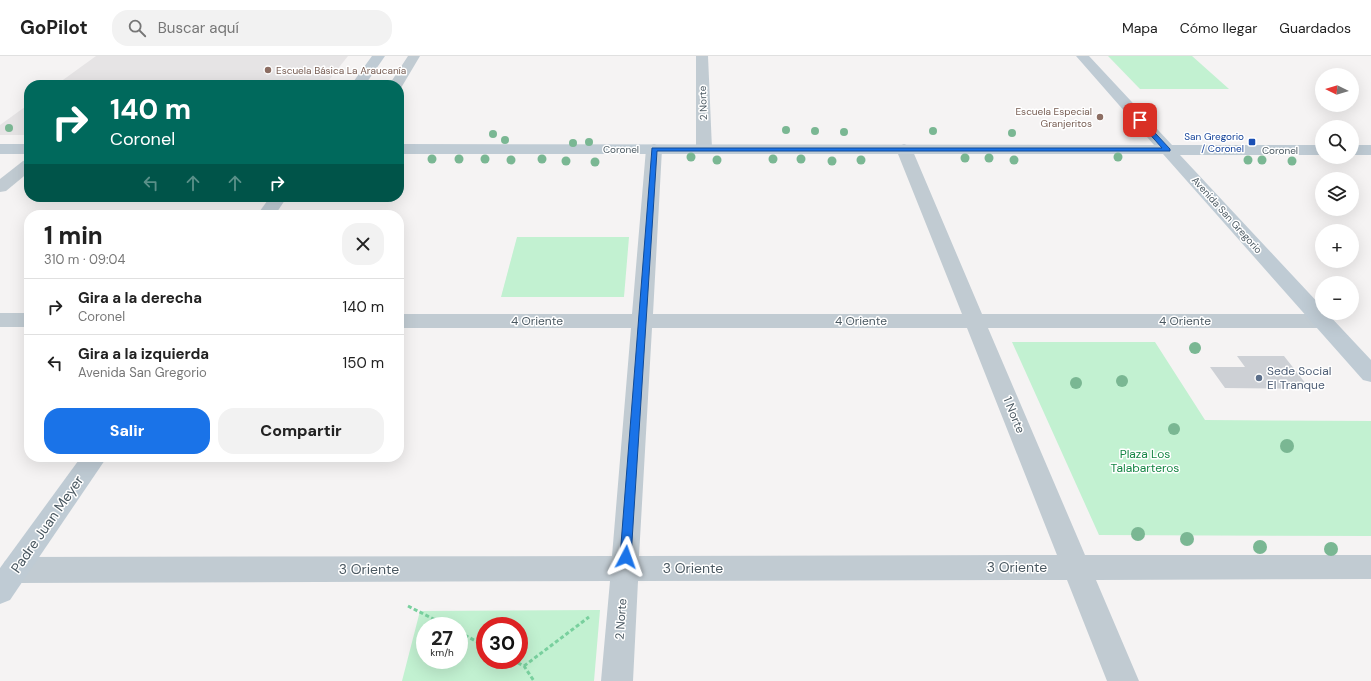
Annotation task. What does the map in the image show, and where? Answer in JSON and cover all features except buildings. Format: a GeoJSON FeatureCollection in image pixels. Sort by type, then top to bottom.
{"type":"FeatureCollection","features":[{"type":"Feature","properties":{"kind":"street"},"geometry":{"type":"LineString","coordinates":[[362,80],[379,56]]}},
{"type":"Feature","properties":{"kind":"street"},"geometry":{"type":"LineString","coordinates":[[399,80],[414,56]]}},
{"type":"Feature","properties":{"kind":"street","name":"2 Norte"},"geometry":{"type":"LineString","coordinates":[[702,56],[704,149]]}},
{"type":"Feature","properties":{"kind":"street","name":"Avenida San Gregorio"},"geometry":{"type":"LineString","coordinates":[[1082,56],[1371,374]]}},
{"type":"Feature","properties":{"kind":"street"},"geometry":{"type":"LineString","coordinates":[[0,149],[24,149]]}},
{"type":"Feature","properties":{"kind":"street","name":"2 Norte"},"geometry":{"type":"LineString","coordinates":[[617,681],[654,149]]}},
{"type":"Feature","properties":{"kind":"street","name":"1 Norte"},"geometry":{"type":"LineString","coordinates":[[904,149],[1123,681]]}},
{"type":"Feature","properties":{"kind":"street","name":"Coronel"},"geometry":{"type":"LineString","coordinates":[[404,150],[1315,150]]}},
{"type":"Feature","properties":{"kind":"street"},"geometry":{"type":"LineString","coordinates":[[1359,150],[1371,150]]}},
{"type":"Feature","properties":{"kind":"street"},"geometry":{"type":"LineString","coordinates":[[0,187],[24,168]]}},
{"type":"Feature","properties":{"kind":"street"},"geometry":{"type":"LineString","coordinates":[[0,320],[24,320]]}},
{"type":"Feature","properties":{"kind":"street","name":"4 Oriente"},"geometry":{"type":"LineString","coordinates":[[404,321],[1323,321]]}},
{"type":"Feature","properties":{"kind":"street","name":"Padre Juan Meyer"},"geometry":{"type":"LineString","coordinates":[[7,580],[91,462]]}},
{"type":"Feature","properties":{"kind":"street","name":"3 Oriente"},"geometry":{"type":"LineString","coordinates":[[7,580],[625,568],[1371,567]]}},
{"type":"Feature","properties":{"kind":"path"},"geometry":{"type":"LineString","coordinates":[[408,606],[429,617]]}},
{"type":"Feature","properties":{"kind":"path"},"geometry":{"type":"LineString","coordinates":[[528,663],[591,615]]}},
{"type":"Feature","properties":{"kind":"path"},"geometry":{"type":"LineString","coordinates":[[526,669],[534,681]]}},
{"type":"Feature","properties":{"kind":"shaded area"},"geometry":{"type":"Polygon","coordinates":[[[96,56],[348,56],[329,80],[63,80],[96,56]]]}},
{"type":"Feature","properties":{"kind":"shaded area"},"geometry":{"type":"Polygon","coordinates":[[[24,108],[24,135],[0,135],[0,125],[24,108]]]}},
{"type":"Feature","properties":{"kind":"green space"},"geometry":{"type":"Polygon","coordinates":[[[1108,56],[1192,56],[1229,89],[1140,89],[1108,56]]]}},
{"type":"Feature","properties":{"kind":"green space"},"geometry":{"type":"Polygon","coordinates":[[[517,237],[629,237],[624,297],[501,297],[517,237]]]}},
{"type":"Feature","properties":{"kind":"green space","name":"Plaza Los Talabarteros"},"geometry":{"type":"Polygon","coordinates":[[[1012,342],[1155,342],[1205,420],[1371,421],[1371,536],[1099,535],[1012,342]]]}},
{"type":"Feature","properties":{"kind":"green space"},"geometry":{"type":"Polygon","coordinates":[[[600,610],[594,681],[402,681],[416,627],[416,669],[468,669],[468,617],[418,617],[420,611],[600,610]]]}},
{"type":"Feature","properties":{"kind":"place","name":"Escuela Básica La Araucanía"},"geometry":{"type":"Point","coordinates":[268,70]}},
{"type":"Feature","properties":{"kind":"place","name":"Escuela Especial Granjeritos"},"geometry":{"type":"Point","coordinates":[1100,117]}},
{"type":"Feature","properties":{"kind":"place","name":"San Gregorio / Coronel"},"geometry":{"type":"Point","coordinates":[1252,142]}},
{"type":"Feature","properties":{"kind":"place","name":"Sede Social El Tranque"},"geometry":{"type":"Point","coordinates":[1259,378]}},
{"type":"Feature","properties":{"kind":"route"},"geometry":{"type":"LineString","coordinates":[[626,557],[654,149],[1168,150],[1140,120]]}}]}
